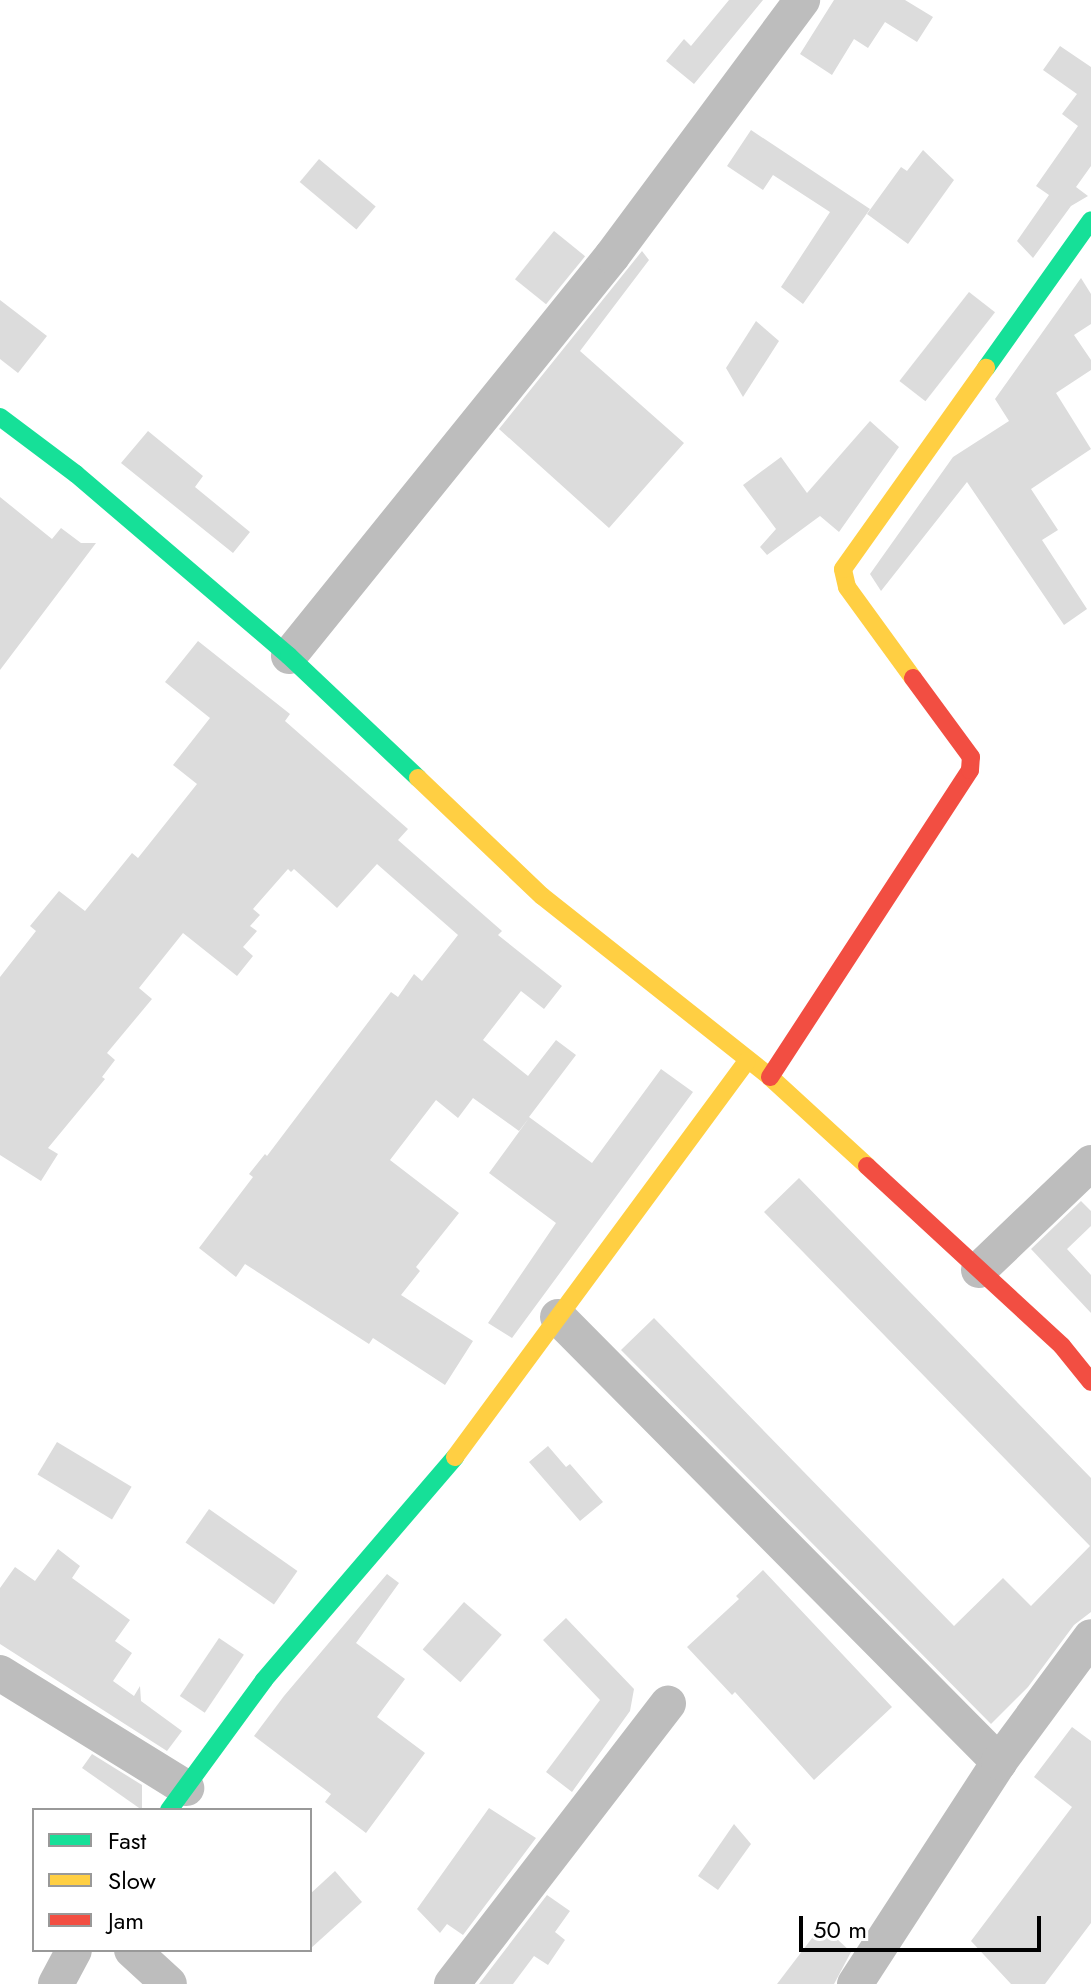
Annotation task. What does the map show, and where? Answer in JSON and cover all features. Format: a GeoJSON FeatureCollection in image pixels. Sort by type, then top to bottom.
{"type":"FeatureCollection","features":[{"type":"Feature","properties":{"kind":"street"},"geometry":{"type":"LineString","coordinates":[[289,656],[612,256],[802,0]]}},
{"type":"Feature","properties":{"kind":"street"},"geometry":{"type":"LineString","coordinates":[[770,1077],[970,770],[971,757],[847,587],[843,569],[1091,220]]}},
{"type":"Feature","properties":{"kind":"street"},"geometry":{"type":"LineString","coordinates":[[0,417],[76,474],[289,656],[542,896],[770,1077],[1062,1346],[1091,1382]]}},
{"type":"Feature","properties":{"kind":"street"},"geometry":{"type":"LineString","coordinates":[[0,1673],[178,1799],[264,1680],[456,1456],[747,1061]]}},
{"type":"Feature","properties":{"kind":"street"},"geometry":{"type":"LineString","coordinates":[[979,1270],[1091,1163]]}},
{"type":"Feature","properties":{"kind":"street"},"geometry":{"type":"LineString","coordinates":[[558,1317],[999,1762]]}},
{"type":"Feature","properties":{"kind":"street"},"geometry":{"type":"LineString","coordinates":[[855,1984],[999,1762],[1091,1637]]}},
{"type":"Feature","properties":{"kind":"street"},"geometry":{"type":"LineString","coordinates":[[452,1984],[668,1704]]}},
{"type":"Feature","properties":{"kind":"street"},"geometry":{"type":"LineString","coordinates":[[56,1984],[73,1952]]}},
{"type":"Feature","properties":{"kind":"street"},"geometry":{"type":"LineString","coordinates":[[134,1952],[169,1984]]}},
{"type":"Feature","properties":{"kind":"building"},"geometry":{"type":"Polygon","coordinates":[[[729,0],[763,0],[694,84],[666,61],[684,39],[691,46],[729,0]]]}},
{"type":"Feature","properties":{"kind":"building"},"geometry":{"type":"Polygon","coordinates":[[[834,0],[905,0],[933,17],[917,42],[885,22],[868,48],[854,39],[832,75],[800,54],[834,0]]]}},
{"type":"Feature","properties":{"kind":"building"},"geometry":{"type":"Polygon","coordinates":[[[1060,46],[1091,67],[1091,166],[1076,187],[1088,196],[1071,206],[1033,258],[1017,241],[1049,195],[1036,186],[1078,126],[1062,114],[1077,94],[1043,70],[1060,46]]]}},
{"type":"Feature","properties":{"kind":"building"},"geometry":{"type":"Polygon","coordinates":[[[751,130],[870,209],[803,304],[781,287],[830,212],[773,175],[763,190],[727,166],[751,130]]]}},
{"type":"Feature","properties":{"kind":"building"},"geometry":{"type":"Polygon","coordinates":[[[923,150],[954,180],[908,244],[867,214],[901,167],[907,171],[923,150]]]}},
{"type":"Feature","properties":{"kind":"building"},"geometry":{"type":"Polygon","coordinates":[[[319,159],[376,207],[356,230],[300,182],[319,159]]]}},
{"type":"Feature","properties":{"kind":"building"},"geometry":{"type":"Polygon","coordinates":[[[554,231],[585,256],[546,304],[515,279],[554,231]]]}},
{"type":"Feature","properties":{"kind":"building"},"geometry":{"type":"Polygon","coordinates":[[[642,251],[649,260],[580,351],[684,443],[609,528],[499,429],[642,251]]]}},
{"type":"Feature","properties":{"kind":"building"},"geometry":{"type":"Polygon","coordinates":[[[1081,278],[1091,294],[1091,324],[1074,335],[1091,360],[1091,370],[1056,393],[1091,449],[1031,489],[1058,530],[1042,540],[1087,609],[1064,625],[967,482],[881,591],[870,574],[953,457],[1009,421],[995,399],[1081,278]]]}},
{"type":"Feature","properties":{"kind":"building"},"geometry":{"type":"Polygon","coordinates":[[[969,292],[995,312],[925,401],[899,381],[969,292]]]}},
{"type":"Feature","properties":{"kind":"building"},"geometry":{"type":"Polygon","coordinates":[[[0,300],[47,336],[18,373],[0,359],[0,300]]]}},
{"type":"Feature","properties":{"kind":"building"},"geometry":{"type":"Polygon","coordinates":[[[756,321],[779,341],[743,397],[726,368],[756,321]]]}},
{"type":"Feature","properties":{"kind":"building"},"geometry":{"type":"Polygon","coordinates":[[[870,421],[899,447],[839,532],[820,516],[767,555],[760,547],[776,529],[743,485],[781,457],[807,493],[870,421]]]}},
{"type":"Feature","properties":{"kind":"building"},"geometry":{"type":"Polygon","coordinates":[[[148,431],[203,476],[195,487],[250,532],[233,553],[121,463],[148,431]]]}},
{"type":"Feature","properties":{"kind":"building"},"geometry":{"type":"Polygon","coordinates":[[[0,497],[52,539],[61,528],[81,543],[96,543],[0,670],[0,497]]]}},
{"type":"Feature","properties":{"kind":"building"},"geometry":{"type":"Polygon","coordinates":[[[198,641],[290,714],[285,721],[408,829],[398,840],[502,931],[498,935],[562,986],[544,1009],[521,991],[483,1040],[528,1076],[556,1040],[576,1055],[529,1117],[592,1163],[661,1069],[693,1092],[512,1338],[488,1323],[556,1223],[489,1173],[529,1118],[519,1131],[473,1098],[458,1118],[436,1100],[390,1160],[459,1213],[416,1267],[420,1271],[401,1295],[473,1341],[445,1385],[373,1338],[369,1344],[245,1264],[236,1277],[199,1248],[253,1177],[249,1174],[265,1154],[267,1156],[391,992],[398,997],[414,974],[422,981],[458,935],[377,864],[337,908],[294,869],[291,872],[288,869],[253,909],[260,915],[250,926],[257,931],[243,947],[253,956],[237,976],[183,933],[139,988],[152,999],[107,1053],[115,1060],[102,1077],[105,1079],[48,1148],[58,1154],[41,1181],[0,1155],[0,977],[36,931],[30,926],[59,891],[85,911],[132,853],[138,858],[197,784],[173,765],[210,718],[165,682],[198,641]]]}},
{"type":"Feature","properties":{"kind":"building"},"geometry":{"type":"Polygon","coordinates":[[[799,1178],[1091,1478],[1091,1612],[1074,1625],[1028,1687],[991,1724],[621,1350],[654,1318],[954,1626],[1003,1578],[1031,1606],[1090,1546],[764,1212],[799,1178]]]}},
{"type":"Feature","properties":{"kind":"building"},"geometry":{"type":"Polygon","coordinates":[[[1081,1201],[1091,1211],[1091,1226],[1067,1249],[1091,1275],[1091,1313],[1031,1249],[1081,1201]]]}},
{"type":"Feature","properties":{"kind":"building"},"geometry":{"type":"Polygon","coordinates":[[[57,1442],[132,1487],[112,1519],[37,1475],[57,1442]]]}},
{"type":"Feature","properties":{"kind":"building"},"geometry":{"type":"Polygon","coordinates":[[[548,1446],[566,1467],[570,1464],[603,1502],[580,1521],[529,1462],[548,1446]]]}},
{"type":"Feature","properties":{"kind":"building"},"geometry":{"type":"Polygon","coordinates":[[[209,1509],[297,1571],[274,1605],[185,1543],[209,1509]]]}},
{"type":"Feature","properties":{"kind":"building"},"geometry":{"type":"Polygon","coordinates":[[[58,1549],[80,1566],[72,1578],[130,1620],[115,1641],[132,1653],[113,1681],[134,1696],[140,1686],[141,1701],[182,1731],[167,1751],[0,1644],[0,1588],[15,1567],[35,1581],[58,1549]]]}},
{"type":"Feature","properties":{"kind":"building"},"geometry":{"type":"Polygon","coordinates":[[[763,1570],[892,1707],[814,1780],[735,1692],[732,1695],[687,1647],[739,1599],[736,1596],[763,1570]]]}},
{"type":"Feature","properties":{"kind":"building"},"geometry":{"type":"Polygon","coordinates":[[[387,1574],[399,1583],[356,1643],[405,1679],[377,1717],[425,1753],[366,1833],[325,1802],[331,1794],[254,1736],[387,1574]]]}},
{"type":"Feature","properties":{"kind":"building"},"geometry":{"type":"Polygon","coordinates":[[[464,1602],[502,1635],[460,1682],[423,1650],[464,1602]]]}},
{"type":"Feature","properties":{"kind":"building"},"geometry":{"type":"Polygon","coordinates":[[[566,1618],[634,1689],[630,1711],[572,1792],[546,1772],[600,1700],[543,1640],[566,1618]]]}},
{"type":"Feature","properties":{"kind":"building"},"geometry":{"type":"Polygon","coordinates":[[[219,1638],[244,1655],[205,1713],[180,1696],[219,1638]]]}},
{"type":"Feature","properties":{"kind":"building"},"geometry":{"type":"Polygon","coordinates":[[[1072,1727],[1091,1741],[1091,1923],[1045,1984],[1011,1984],[971,1941],[1072,1807],[1034,1777],[1072,1727]]]}},
{"type":"Feature","properties":{"kind":"building"},"geometry":{"type":"Polygon","coordinates":[[[92,1754],[142,1785],[142,1808],[139,1808],[82,1768],[92,1754]]]}},
{"type":"Feature","properties":{"kind":"building"},"geometry":{"type":"Polygon","coordinates":[[[489,1808],[536,1838],[463,1935],[447,1924],[440,1933],[417,1909],[489,1808]]]}},
{"type":"Feature","properties":{"kind":"building"},"geometry":{"type":"Polygon","coordinates":[[[734,1824],[751,1844],[718,1890],[698,1876],[734,1824]]]}},
{"type":"Feature","properties":{"kind":"building"},"geometry":{"type":"Polygon","coordinates":[[[335,1871],[362,1902],[312,1947],[312,1892],[335,1871]]]}},
{"type":"Feature","properties":{"kind":"building"},"geometry":{"type":"Polygon","coordinates":[[[547,1895],[570,1911],[555,1932],[565,1940],[548,1965],[534,1956],[513,1984],[479,1984],[547,1895]]]}},
{"type":"Feature","properties":{"kind":"building"},"geometry":{"type":"Polygon","coordinates":[[[822,1925],[851,1952],[834,1984],[777,1984],[822,1925]]]}},
{"type":"Feature","properties":{"kind":"traffic: fast"},"geometry":{"type":"LineString","coordinates":[[986,368],[1091,220]]}},
{"type":"Feature","properties":{"kind":"traffic: fast"},"geometry":{"type":"LineString","coordinates":[[0,417],[76,474],[289,656],[418,778]]}},
{"type":"Feature","properties":{"kind":"traffic: fast"},"geometry":{"type":"LineString","coordinates":[[170,1808],[264,1680],[455,1457]]}},
{"type":"Feature","properties":{"kind":"traffic: slow"},"geometry":{"type":"LineString","coordinates":[[913,678],[847,587],[843,569],[986,368]]}},
{"type":"Feature","properties":{"kind":"traffic: slow"},"geometry":{"type":"LineString","coordinates":[[418,778],[542,896],[770,1077],[867,1166]]}},
{"type":"Feature","properties":{"kind":"traffic: slow"},"geometry":{"type":"LineString","coordinates":[[455,1457],[747,1061]]}},
{"type":"Feature","properties":{"kind":"traffic: jam"},"geometry":{"type":"LineString","coordinates":[[770,1077],[970,770],[971,757],[913,678]]}},
{"type":"Feature","properties":{"kind":"traffic: jam"},"geometry":{"type":"LineString","coordinates":[[867,1166],[1062,1346],[1091,1382]]}}]}
